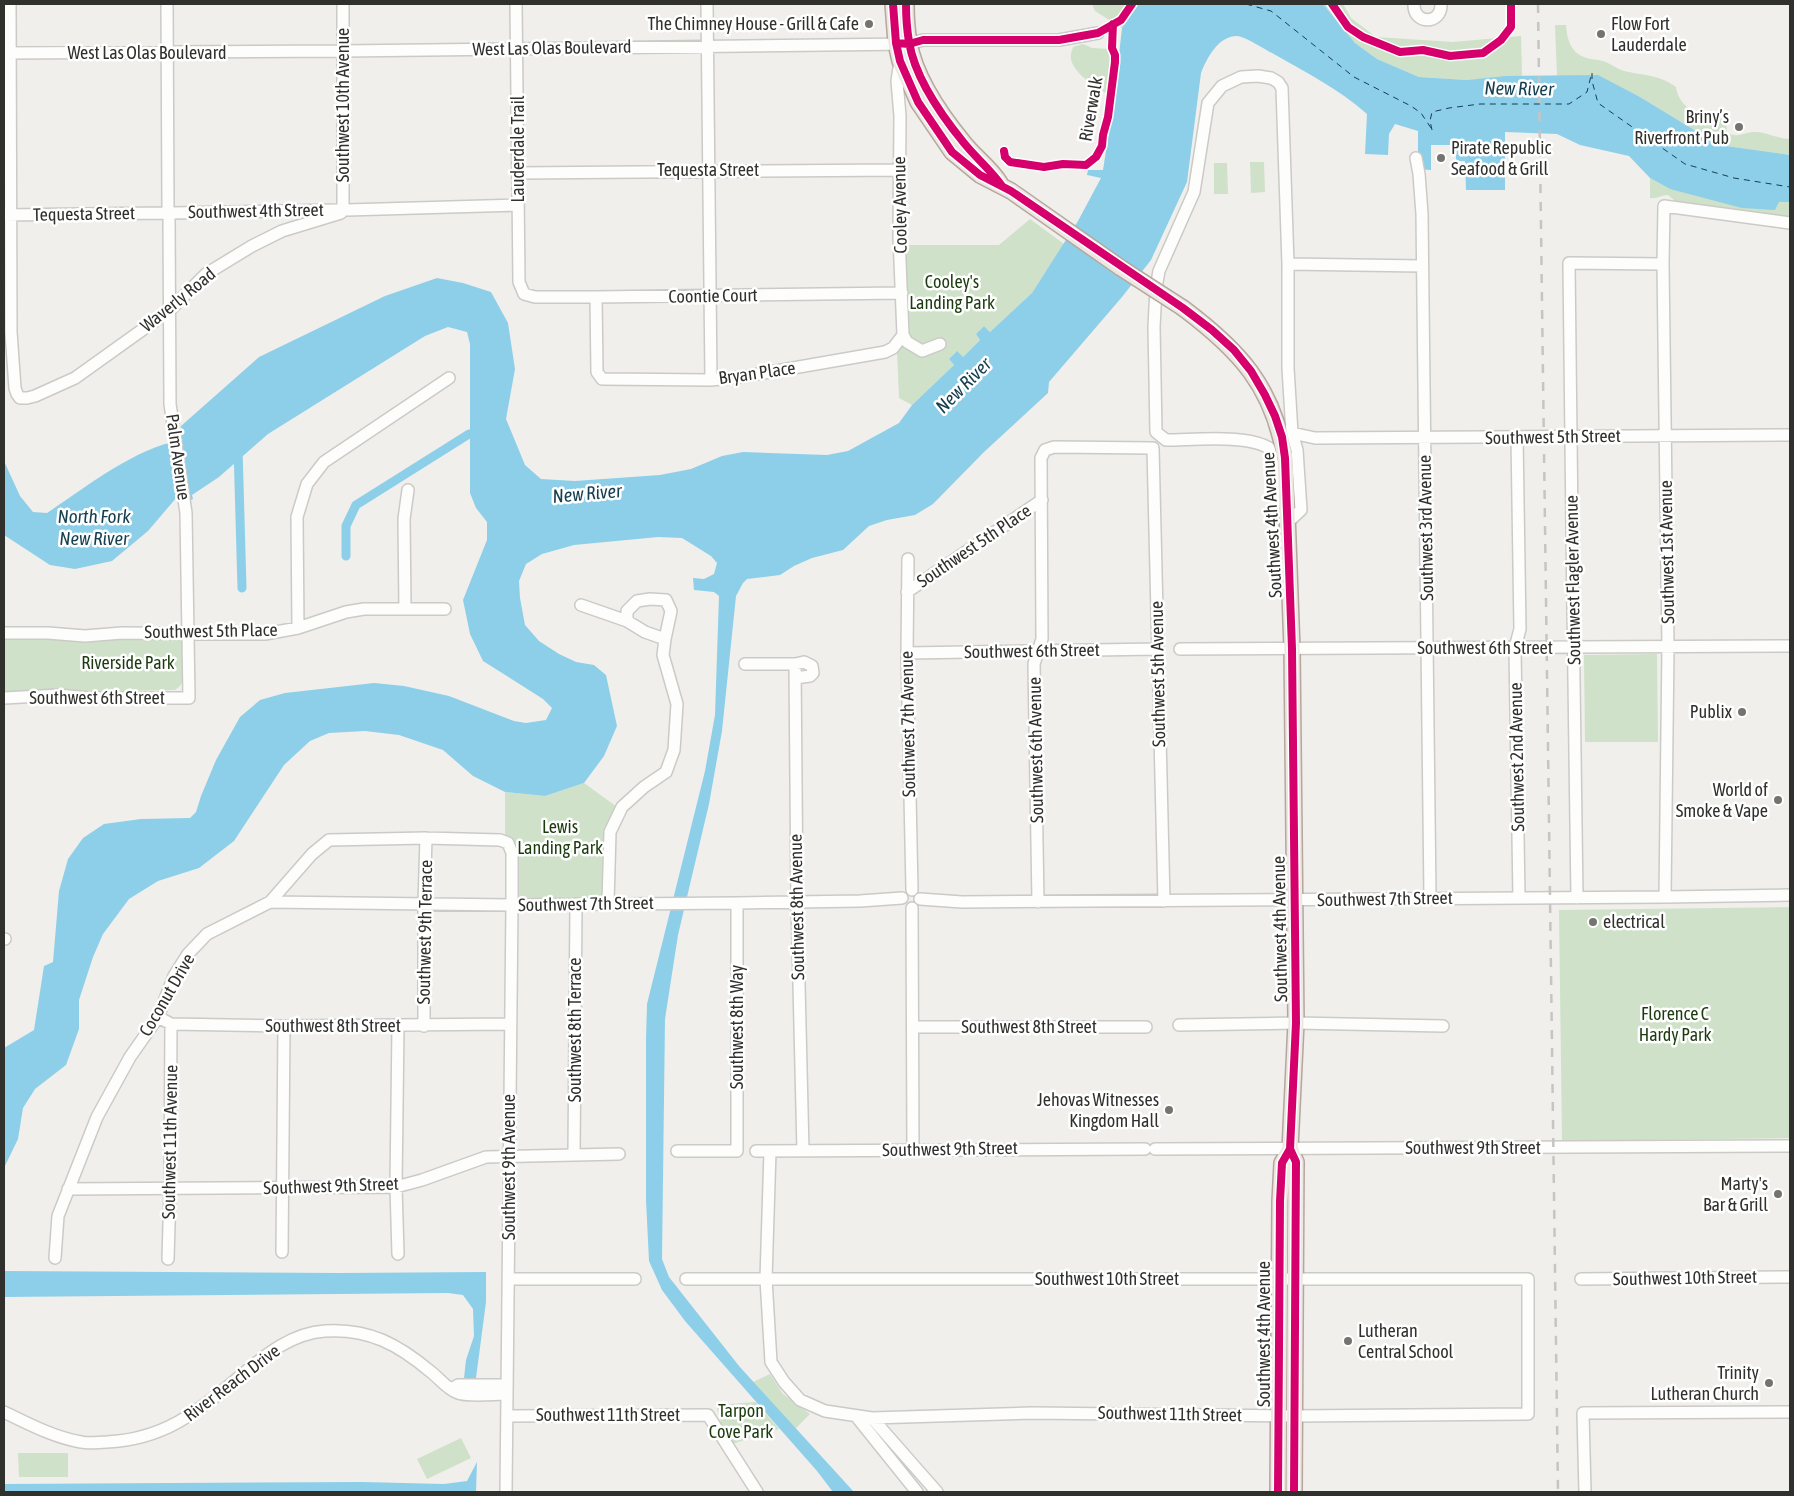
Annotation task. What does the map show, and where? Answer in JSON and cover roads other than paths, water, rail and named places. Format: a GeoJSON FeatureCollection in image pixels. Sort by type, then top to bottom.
{"type":"FeatureCollection","features":[{"type":"Feature","properties":{"kind":"main road"},"geometry":{"type":"LineString","coordinates":[[893,4],[902,44],[941,114],[965,145],[1007,189]]}},
{"type":"Feature","properties":{"kind":"main road"},"geometry":{"type":"LineString","coordinates":[[902,44],[906,4]]}},
{"type":"Feature","properties":{"kind":"main road","name":"Southwest 4th Avenue"},"geometry":{"type":"LineString","coordinates":[[902,44],[900,61],[918,102],[952,152],[980,175],[1007,189],[1183,308],[1212,330],[1234,350],[1251,371],[1275,416],[1282,437],[1288,505],[1292,649],[1296,1023],[1290,1149],[1282,1163],[1286,1279],[1294,1416],[1294,1492]]}},
{"type":"Feature","properties":{"kind":"main road","name":"Southwest 4th Avenue"},"geometry":{"type":"LineString","coordinates":[[1278,1492],[1278,1415],[1286,1279]]}},
{"type":"Feature","properties":{"kind":"street"},"geometry":{"type":"LineString","coordinates":[[8,332],[7,53],[10,4]]}},
{"type":"Feature","properties":{"kind":"street","name":"Palm Avenue"},"geometry":{"type":"LineString","coordinates":[[167,4],[170,404],[186,513],[190,698]]}},
{"type":"Feature","properties":{"kind":"street","name":"Southwest 10th Avenue"},"geometry":{"type":"LineString","coordinates":[[343,4],[343,210]]}},
{"type":"Feature","properties":{"kind":"street","name":"Lauderdale Trail"},"geometry":{"type":"LineString","coordinates":[[516,4],[519,282],[524,294]]}},
{"type":"Feature","properties":{"kind":"street"},"geometry":{"type":"LineString","coordinates":[[707,4],[711,380]]}},
{"type":"Feature","properties":{"kind":"street"},"geometry":{"type":"LineString","coordinates":[[1414,4],[1419,18],[1428,20],[1433,19],[1440,13],[1441,4]]}},
{"type":"Feature","properties":{"kind":"street","name":"West Las Olas Boulevard"},"geometry":{"type":"LineString","coordinates":[[7,53],[168,53],[902,44],[923,40],[1059,40],[1098,33]]}},
{"type":"Feature","properties":{"kind":"street","name":"Cooley Avenue"},"geometry":{"type":"LineString","coordinates":[[900,61],[897,81],[900,116],[899,170],[903,335]]}},
{"type":"Feature","properties":{"kind":"street","name":"Southwest 4th Avenue"},"geometry":{"type":"LineString","coordinates":[[1288,505],[1282,500],[1269,448],[1262,443],[1247,439],[1166,440],[1156,432],[1154,342],[1156,288],[1159,271],[1194,192],[1208,103],[1222,86],[1241,77],[1258,76],[1271,78],[1278,82],[1282,88],[1288,264],[1288,346],[1292,433],[1297,450],[1301,510],[1288,522]]}},
{"type":"Feature","properties":{"kind":"street","name":"Southwest 3rd Avenue"},"geometry":{"type":"LineString","coordinates":[[1416,158],[1422,214],[1430,898]]}},
{"type":"Feature","properties":{"kind":"street","name":"Tequesta Street"},"geometry":{"type":"LineString","coordinates":[[518,173],[708,170],[899,170]]}},
{"type":"Feature","properties":{"kind":"street"},"geometry":{"type":"LineString","coordinates":[[343,210],[518,205]]}},
{"type":"Feature","properties":{"kind":"street","name":"Southwest 1st Avenue"},"geometry":{"type":"LineString","coordinates":[[1666,898],[1668,647],[1663,264],[1664,206],[1790,223]]}},
{"type":"Feature","properties":{"kind":"street","name":"Southwest 4th Street"},"geometry":{"type":"LineString","coordinates":[[168,212],[343,210]]}},
{"type":"Feature","properties":{"kind":"street","name":"Waverly Road"},"geometry":{"type":"LineString","coordinates":[[8,332],[16,394],[20,398],[34,396],[75,378],[170,310],[206,274],[252,246],[282,231],[343,210]]}},
{"type":"Feature","properties":{"kind":"street","name":"Tequesta Street"},"geometry":{"type":"LineString","coordinates":[[8,215],[168,212]]}},
{"type":"Feature","properties":{"kind":"street","name":"Southwest Flagler Avenue"},"geometry":{"type":"LineString","coordinates":[[1577,898],[1569,263],[1663,264]]}},
{"type":"Feature","properties":{"kind":"street"},"geometry":{"type":"LineString","coordinates":[[1288,264],[1422,266]]}},
{"type":"Feature","properties":{"kind":"street","name":"Coontie Court"},"geometry":{"type":"LineString","coordinates":[[524,294],[535,297],[596,297],[902,292]]}},
{"type":"Feature","properties":{"kind":"street","name":"Bryan Place"},"geometry":{"type":"LineString","coordinates":[[596,297],[597,372],[602,379],[711,380],[809,366],[885,352],[893,348],[903,335]]}},
{"type":"Feature","properties":{"kind":"street"},"geometry":{"type":"LineString","coordinates":[[903,335],[907,342],[922,351],[940,344]]}},
{"type":"Feature","properties":{"kind":"street"},"geometry":{"type":"LineString","coordinates":[[298,628],[297,517],[307,484],[324,462],[449,378]]}},
{"type":"Feature","properties":{"kind":"street","name":"Southwest 5th Street"},"geometry":{"type":"LineString","coordinates":[[1292,433],[1315,438],[1790,436]]}},
{"type":"Feature","properties":{"kind":"street","name":"Southwest 2nd Avenue"},"geometry":{"type":"LineString","coordinates":[[1517,437],[1520,629],[1515,648],[1519,898]]}},
{"type":"Feature","properties":{"kind":"street"},"geometry":{"type":"LineString","coordinates":[[1297,450],[1315,438]]}},
{"type":"Feature","properties":{"kind":"street","name":"Southwest 5th Avenue"},"geometry":{"type":"LineString","coordinates":[[1045,450],[1054,447],[1153,448],[1164,901]]}},
{"type":"Feature","properties":{"kind":"street","name":"Southwest 6th Avenue"},"geometry":{"type":"LineString","coordinates":[[1038,902],[1034,664],[1042,640],[1041,458],[1045,450]]}},
{"type":"Feature","properties":{"kind":"street"},"geometry":{"type":"LineString","coordinates":[[405,609],[404,519],[408,490]]}},
{"type":"Feature","properties":{"kind":"street","name":"Southwest 5th Place"},"geometry":{"type":"LineString","coordinates":[[907,592],[1042,500]]}},
{"type":"Feature","properties":{"kind":"street","name":"Southwest 7th Avenue"},"geometry":{"type":"LineString","coordinates":[[908,559],[907,653],[912,890]]}},
{"type":"Feature","properties":{"kind":"street"},"geometry":{"type":"LineString","coordinates":[[608,903],[610,832],[622,807],[644,787],[666,772],[674,750],[677,704],[663,656],[671,611],[666,600],[650,599],[637,601],[627,611],[627,621]]}},
{"type":"Feature","properties":{"kind":"street"},"geometry":{"type":"LineString","coordinates":[[581,605],[627,621],[645,632],[665,639]]}},
{"type":"Feature","properties":{"kind":"street","name":"Southwest 5th Place"},"geometry":{"type":"LineString","coordinates":[[4,633],[48,633],[85,636],[122,632],[265,634],[298,628],[346,612],[364,609],[446,609]]}},
{"type":"Feature","properties":{"kind":"street","name":"Southwest 6th Street"},"geometry":{"type":"LineString","coordinates":[[1180,649],[1790,646]]}},
{"type":"Feature","properties":{"kind":"street","name":"Southwest 6th Street"},"geometry":{"type":"LineString","coordinates":[[907,653],[1157,649]]}},
{"type":"Feature","properties":{"kind":"street"},"geometry":{"type":"LineString","coordinates":[[745,664],[795,664],[806,662],[812,666],[813,669],[810,676],[795,678]]}},
{"type":"Feature","properties":{"kind":"street","name":"Southwest 8th Avenue"},"geometry":{"type":"LineString","coordinates":[[795,664],[802,1150]]}},
{"type":"Feature","properties":{"kind":"street","name":"Southwest 6th Street"},"geometry":{"type":"LineString","coordinates":[[4,698],[53,695],[89,698],[190,698]]}},
{"type":"Feature","properties":{"kind":"street","name":"Coconut Drive"},"geometry":{"type":"LineString","coordinates":[[55,1258],[58,1216],[97,1117],[130,1057],[158,1017],[174,976],[188,954],[207,934],[270,902],[312,854],[329,840],[426,838],[500,840],[508,843]]}},
{"type":"Feature","properties":{"kind":"street","name":"Southwest 9th Terrace"},"geometry":{"type":"LineString","coordinates":[[424,1026],[426,838]]}},
{"type":"Feature","properties":{"kind":"street","name":"Southwest 9th Avenue"},"geometry":{"type":"LineString","coordinates":[[506,1492],[512,905],[512,853],[508,843]]}},
{"type":"Feature","properties":{"kind":"street"},"geometry":{"type":"LineString","coordinates":[[913,1150],[912,1027],[916,904],[918,894],[912,890],[904,893],[902,898],[905,906],[916,904]]}},
{"type":"Feature","properties":{"kind":"street","name":"Southwest 7th Street"},"geometry":{"type":"LineString","coordinates":[[916,904],[1430,898],[1666,898],[1790,895]]}},
{"type":"Feature","properties":{"kind":"street","name":"Southwest 7th Street"},"geometry":{"type":"LineString","coordinates":[[270,902],[512,905],[860,901],[902,898]]}},
{"type":"Feature","properties":{"kind":"street","name":"Southwest 8th Way"},"geometry":{"type":"LineString","coordinates":[[677,1151],[737,1151],[737,903]]}},
{"type":"Feature","properties":{"kind":"street","name":"Southwest 8th Terrace"},"geometry":{"type":"LineString","coordinates":[[574,1155],[576,904]]}},
{"type":"Feature","properties":{"kind":"street","name":"Southwest 8th Street"},"geometry":{"type":"LineString","coordinates":[[158,1017],[172,1024],[284,1026],[510,1024]]}},
{"type":"Feature","properties":{"kind":"street"},"geometry":{"type":"LineString","coordinates":[[1179,1025],[1296,1023],[1443,1026]]}},
{"type":"Feature","properties":{"kind":"street","name":"Southwest 11th Avenue"},"geometry":{"type":"LineString","coordinates":[[168,1259],[172,1024]]}},
{"type":"Feature","properties":{"kind":"street"},"geometry":{"type":"LineString","coordinates":[[282,1252],[284,1026]]}},
{"type":"Feature","properties":{"kind":"street","name":"Southwest 9th Terrace"},"geometry":{"type":"LineString","coordinates":[[398,1026],[396,1187],[398,1254]]}},
{"type":"Feature","properties":{"kind":"street","name":"Southwest 8th Street"},"geometry":{"type":"LineString","coordinates":[[912,1027],[1146,1027]]}},
{"type":"Feature","properties":{"kind":"street","name":"Southwest 9th Street"},"geometry":{"type":"LineString","coordinates":[[756,1151],[1790,1146]]}},
{"type":"Feature","properties":{"kind":"street"},"geometry":{"type":"LineString","coordinates":[[770,1151],[766,1279],[771,1362],[784,1382],[800,1400],[825,1411],[872,1418],[937,1492]]}},
{"type":"Feature","properties":{"kind":"street","name":"Southwest 9th Street"},"geometry":{"type":"LineString","coordinates":[[68,1189],[396,1187],[422,1180],[486,1156],[619,1154]]}},
{"type":"Feature","properties":{"kind":"street","name":"Southwest 10th Street"},"geometry":{"type":"LineString","coordinates":[[1580,1279],[1790,1277]]}},
{"type":"Feature","properties":{"kind":"street"},"geometry":{"type":"LineString","coordinates":[[509,1279],[635,1279]]}},
{"type":"Feature","properties":{"kind":"street","name":"Southwest 10th Street"},"geometry":{"type":"LineString","coordinates":[[686,1279],[1528,1280],[1528,1414]]}},
{"type":"Feature","properties":{"kind":"street","name":"River Reach Drive"},"geometry":{"type":"LineString","coordinates":[[4,1412],[48,1433],[83,1443],[120,1441],[150,1436],[179,1423],[204,1407],[261,1358],[283,1344],[303,1335],[324,1331],[350,1331],[390,1343],[409,1354],[451,1389],[458,1385],[507,1390]]}},
{"type":"Feature","properties":{"kind":"street"},"geometry":{"type":"LineString","coordinates":[[1585,1492],[1584,1412],[1790,1412]]}},
{"type":"Feature","properties":{"kind":"street","name":"Southwest 11th Street"},"geometry":{"type":"LineString","coordinates":[[872,1418],[1032,1413],[1294,1416],[1528,1414]]}},
{"type":"Feature","properties":{"kind":"street","name":"Southwest 11th Street"},"geometry":{"type":"LineString","coordinates":[[508,1416],[708,1415],[757,1492]]}},
{"type":"Feature","properties":{"kind":"street"},"geometry":{"type":"LineString","coordinates":[[856,1416],[918,1492]]}},
{"type":"Feature","properties":{"kind":"water"},"geometry":{"type":"Polygon","coordinates":[[[1139,4],[1323,4],[1355,43],[1377,59],[1419,77],[1467,80],[1506,76],[1598,75],[1640,97],[1719,145],[1790,155],[1790,202],[1779,202],[1775,210],[1742,208],[1670,189],[1650,178],[1629,156],[1580,145],[1557,134],[1505,132],[1505,190],[1466,190],[1465,161],[1456,161],[1456,145],[1431,145],[1431,170],[1418,169],[1418,131],[1395,124],[1389,134],[1388,155],[1365,154],[1367,114],[1333,89],[1272,53],[1245,39],[1237,36],[1230,37],[1214,49],[1201,73],[1187,182],[1151,260],[1049,382],[1048,393],[984,452],[933,504],[915,515],[887,520],[869,526],[843,550],[812,558],[780,575],[747,579],[743,583],[736,596],[722,731],[709,804],[678,935],[665,1019],[662,1259],[669,1277],[739,1366],[854,1492],[833,1492],[817,1471],[685,1321],[662,1290],[649,1261],[646,1200],[647,1004],[705,771],[715,715],[719,596],[714,592],[694,590],[693,578],[704,579],[714,574],[717,563],[711,556],[682,538],[658,537],[574,545],[542,554],[526,564],[519,581],[525,625],[539,641],[576,662],[594,665],[606,675],[617,726],[604,756],[584,783],[545,796],[505,792],[473,776],[443,750],[399,735],[365,731],[329,733],[310,741],[284,765],[234,841],[199,868],[158,881],[129,899],[103,934],[93,957],[79,1000],[79,1029],[66,1065],[35,1089],[23,1108],[18,1139],[4,1168],[4,1048],[34,1030],[44,966],[53,962],[59,891],[68,859],[83,838],[104,824],[141,819],[190,818],[196,812],[216,760],[240,717],[260,700],[285,693],[374,683],[404,686],[449,696],[514,721],[526,723],[546,720],[552,708],[543,699],[483,661],[470,634],[463,600],[487,540],[487,522],[476,508],[470,493],[470,344],[467,332],[448,327],[425,336],[268,434],[219,477],[192,495],[193,499],[191,500],[189,495],[177,497],[148,531],[112,561],[75,569],[50,565],[4,535],[4,461],[20,496],[33,512],[47,513],[128,460],[180,440],[180,434],[182,434],[181,426],[259,357],[385,296],[437,278],[463,283],[491,292],[508,323],[515,369],[506,419],[525,465],[541,479],[575,481],[660,475],[691,469],[722,456],[743,452],[827,455],[848,451],[899,423],[912,405],[954,365],[949,359],[957,351],[963,357],[980,340],[976,334],[984,326],[990,332],[1032,293],[1078,221],[1101,178],[1087,175],[1088,170],[1103,170],[1122,28],[1139,4]]]}},
{"type":"Feature","properties":{"kind":"water"},"geometry":{"type":"Polygon","coordinates":[[[4,1271],[486,1272],[486,1302],[476,1378],[464,1378],[466,1360],[474,1336],[473,1309],[463,1295],[448,1293],[4,1297],[4,1271]]]}},
{"type":"Feature","properties":{"kind":"water"},"geometry":{"type":"Polygon","coordinates":[[[477,1462],[476,1492],[4,1492],[4,1484],[363,1482],[444,1484],[467,1481],[477,1462]]]}},
{"type":"Feature","properties":{"kind":"waterway"},"geometry":{"type":"LineString","coordinates":[[346,556],[346,526],[356,505],[469,434]]}},
{"type":"Feature","properties":{"kind":"waterway"},"geometry":{"type":"LineString","coordinates":[[238,448],[242,588]]}},
{"type":"Feature","properties":{"kind":"railway"},"geometry":{"type":"LineString","coordinates":[[1538,4],[1558,1492]]}},
{"type":"Feature","properties":{"kind":"place","name":"The Chimney House - Grill & Cafe"},"geometry":{"type":"Point","coordinates":[869,24]}},
{"type":"Feature","properties":{"kind":"place","name":"Flow Fort Lauderdale"},"geometry":{"type":"Point","coordinates":[1601,34]}},
{"type":"Feature","properties":{"kind":"place","name":"Briny’s Riverfront Pub"},"geometry":{"type":"Point","coordinates":[1739,127]}},
{"type":"Feature","properties":{"kind":"place","name":"Pirate Republic Seafood & Grill"},"geometry":{"type":"Point","coordinates":[1441,158]}},
{"type":"Feature","properties":{"kind":"place","name":"Publix"},"geometry":{"type":"Point","coordinates":[1742,712]}},
{"type":"Feature","properties":{"kind":"place","name":"World of Smoke & Vape"},"geometry":{"type":"Point","coordinates":[1778,800]}},
{"type":"Feature","properties":{"kind":"place","name":"electrical"},"geometry":{"type":"Point","coordinates":[1593,922]}},
{"type":"Feature","properties":{"kind":"place","name":"Jehovas Witnesses Kingdom Hall"},"geometry":{"type":"Point","coordinates":[1169,1110]}},
{"type":"Feature","properties":{"kind":"place","name":"Marty's Bar & Grill"},"geometry":{"type":"Point","coordinates":[1778,1194]}},
{"type":"Feature","properties":{"kind":"place","name":"Lutheran Central School"},"geometry":{"type":"Point","coordinates":[1348,1341]}},
{"type":"Feature","properties":{"kind":"place","name":"Trinity Lutheran Church"},"geometry":{"type":"Point","coordinates":[1769,1383]}},
{"type":"Feature","properties":{"kind":"water label","name":"New River"},"geometry":{"type":"Point","coordinates":[1519,88]}},
{"type":"Feature","properties":{"kind":"water label","name":"New River"},"geometry":{"type":"Point","coordinates":[963,385]}},
{"type":"Feature","properties":{"kind":"water label","name":"New River"},"geometry":{"type":"Point","coordinates":[587,493]}},
{"type":"Feature","properties":{"kind":"water label","name":"North Fork New River"},"geometry":{"type":"Point","coordinates":[94,527]}},
{"type":"Feature","properties":{"kind":"park label","name":"Cooley's Landing Park"},"geometry":{"type":"Point","coordinates":[952,292]}},
{"type":"Feature","properties":{"kind":"park label","name":"Riverside Park"},"geometry":{"type":"Point","coordinates":[128,663]}},
{"type":"Feature","properties":{"kind":"park label","name":"Lewis Landing Park"},"geometry":{"type":"Point","coordinates":[560,838]}},
{"type":"Feature","properties":{"kind":"park label","name":"Florence C Hardy Park"},"geometry":{"type":"Point","coordinates":[1675,1024]}},
{"type":"Feature","properties":{"kind":"park label","name":"Tarpon Cove Park"},"geometry":{"type":"Point","coordinates":[741,1421]}}]}
